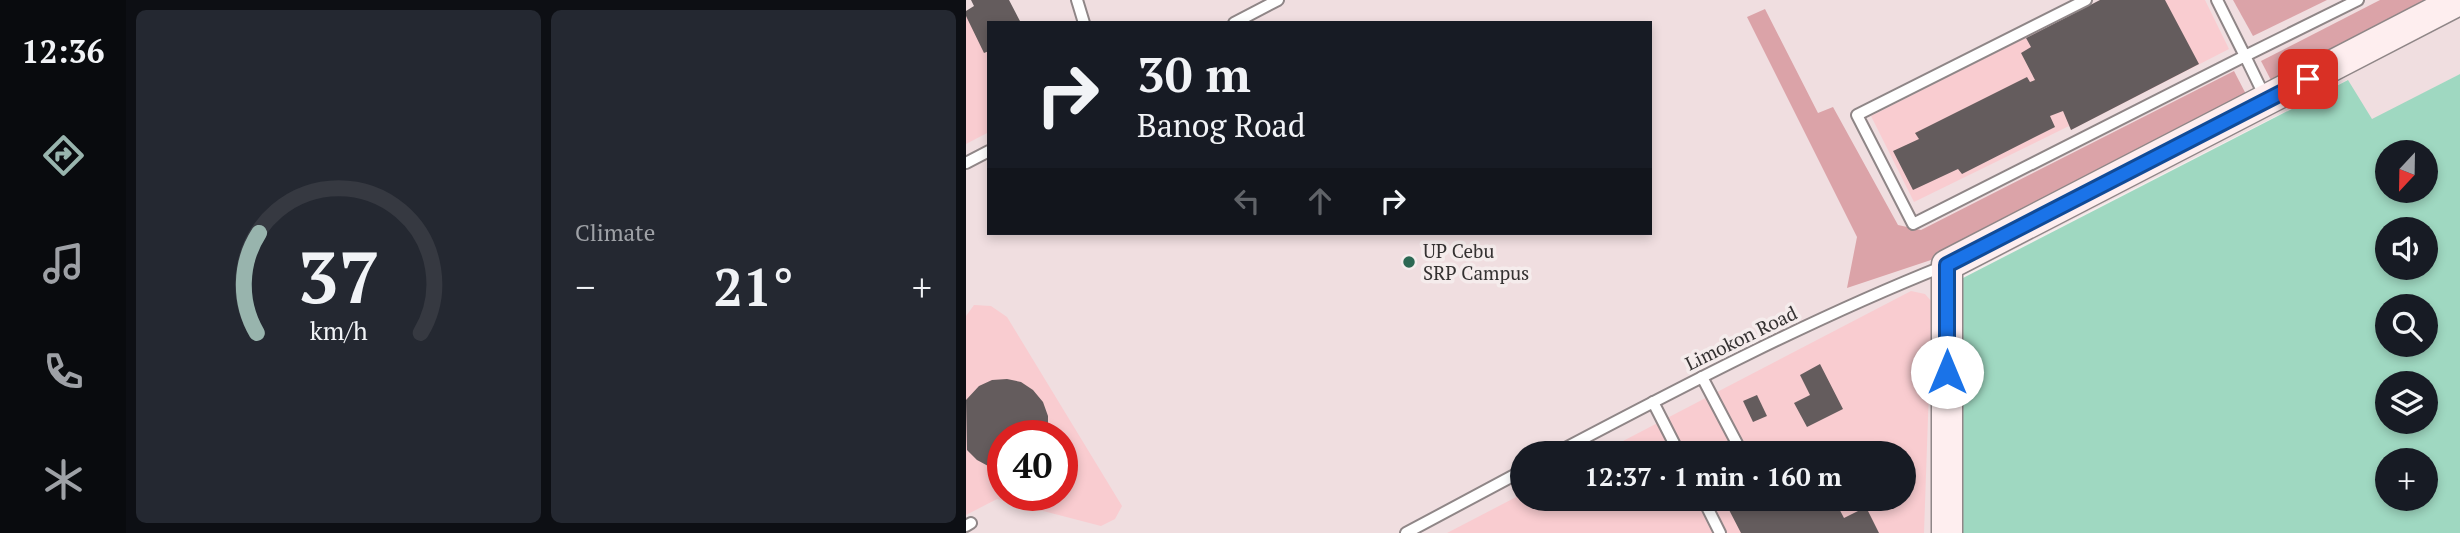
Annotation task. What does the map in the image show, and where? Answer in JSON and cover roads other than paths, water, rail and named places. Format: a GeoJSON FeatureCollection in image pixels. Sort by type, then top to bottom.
{"type":"FeatureCollection","features":[{"type":"Feature","properties":{"kind":"street"},"geometry":{"type":"LineString","coordinates":[[1947,533],[1947,265],[2459,0]]}},
{"type":"Feature","properties":{"kind":"lane"},"geometry":{"type":"LineString","coordinates":[[1077,0],[1083,21]]}},
{"type":"Feature","properties":{"kind":"lane"},"geometry":{"type":"LineString","coordinates":[[1238,21],[1278,0]]}},
{"type":"Feature","properties":{"kind":"lane"},"geometry":{"type":"LineString","coordinates":[[2086,0],[1857,115],[1913,224],[2358,0]]}},
{"type":"Feature","properties":{"kind":"lane"},"geometry":{"type":"LineString","coordinates":[[2217,0],[2267,100]]}},
{"type":"Feature","properties":{"kind":"lane"},"geometry":{"type":"LineString","coordinates":[[966,163],[987,152]]}},
{"type":"Feature","properties":{"kind":"lane","name":"Limokon Road"},"geometry":{"type":"LineString","coordinates":[[1579,441],[1864,298],[1947,265]]}},
{"type":"Feature","properties":{"kind":"lane"},"geometry":{"type":"LineString","coordinates":[[1702,377],[1736,441]]}},
{"type":"Feature","properties":{"kind":"lane"},"geometry":{"type":"LineString","coordinates":[[1653,402],[1673,441]]}},
{"type":"Feature","properties":{"kind":"lane"},"geometry":{"type":"LineString","coordinates":[[1406,533],[1510,477]]}},
{"type":"Feature","properties":{"kind":"lane"},"geometry":{"type":"LineString","coordinates":[[1709,511],[1720,533]]}},
{"type":"Feature","properties":{"kind":"place","name":"UP Cebu SRP Campus"},"geometry":{"type":"Point","coordinates":[1409,262]}}]}
